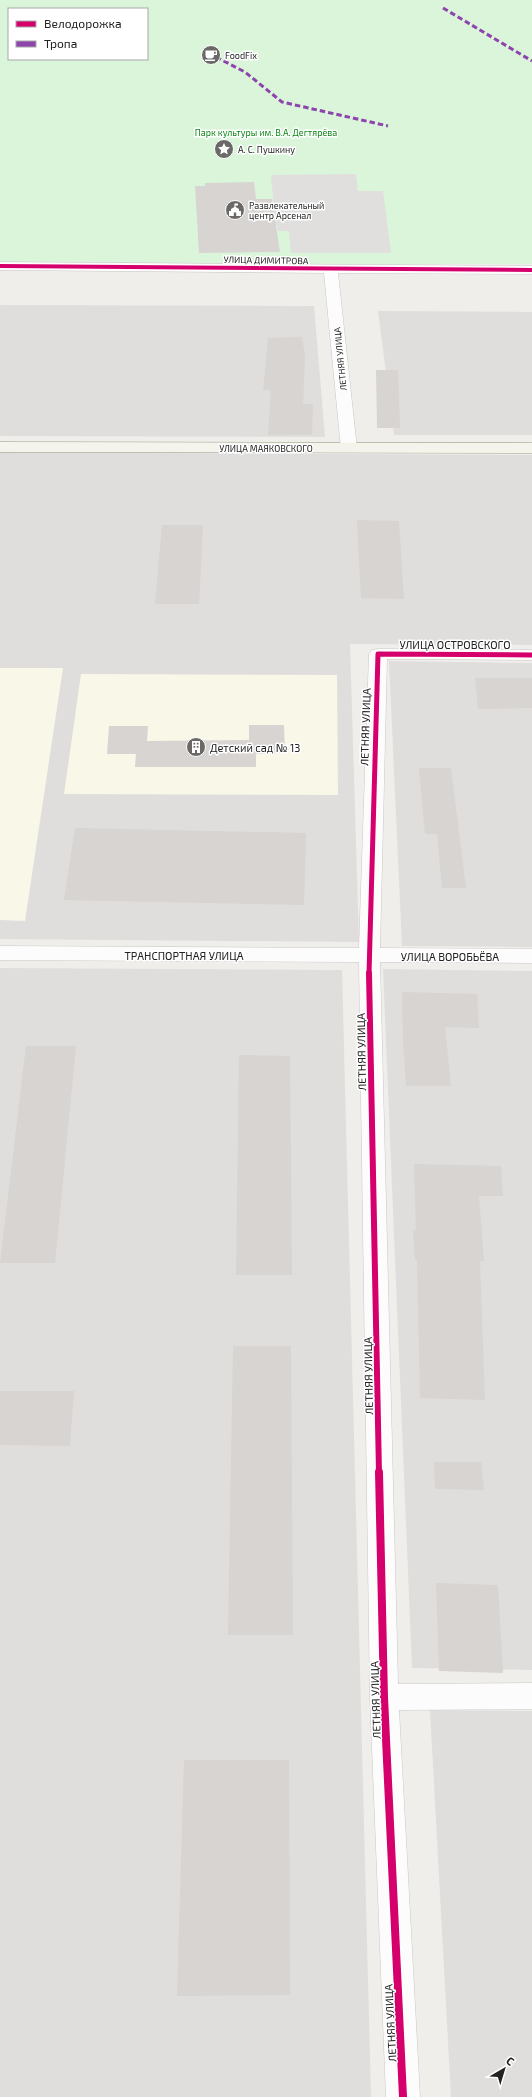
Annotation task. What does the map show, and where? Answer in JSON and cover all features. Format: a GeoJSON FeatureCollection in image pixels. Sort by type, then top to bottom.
{"type":"FeatureCollection","features":[{"type":"Feature","properties":{"kind":"street","name":"УЛИЦА ДИМИТРОВА"},"geometry":{"type":"LineString","coordinates":[[0,266],[532,270]]}},
{"type":"Feature","properties":{"kind":"street","name":"ЛЕТНЯЯ УЛИЦА"},"geometry":{"type":"LineString","coordinates":[[331,269],[349,449]]}},
{"type":"Feature","properties":{"kind":"street","name":"УЛИЦА МАЯКОВСКОГО"},"geometry":{"type":"LineString","coordinates":[[0,446],[349,449],[532,448]]}},
{"type":"Feature","properties":{"kind":"street","name":"ЛЕТНЯЯ УЛИЦА"},"geometry":{"type":"LineString","coordinates":[[378,654],[369,956],[384,1697],[403,2097]]}},
{"type":"Feature","properties":{"kind":"street","name":"УЛИЦА ОСТРОВСКОГО"},"geometry":{"type":"LineString","coordinates":[[378,654],[532,655]]}},
{"type":"Feature","properties":{"kind":"street","name":"ТРАНСПОРТНАЯ УЛИЦА"},"geometry":{"type":"LineString","coordinates":[[0,954],[369,956]]}},
{"type":"Feature","properties":{"kind":"street","name":"УЛИЦА ВОРОБЬЁВА"},"geometry":{"type":"LineString","coordinates":[[369,956],[532,956]]}},
{"type":"Feature","properties":{"kind":"street"},"geometry":{"type":"LineString","coordinates":[[384,1697],[532,1696]]}},
{"type":"Feature","properties":{"kind":"shaded area"},"geometry":{"type":"Polygon","coordinates":[[[356,174],[358,191],[383,191],[391,253],[291,253],[289,231],[278,231],[277,225],[263,225],[275,220],[271,175],[356,174]]]}},
{"type":"Feature","properties":{"kind":"shaded area"},"geometry":{"type":"Polygon","coordinates":[[[0,305],[314,306],[325,437],[0,436],[0,305]]]}},
{"type":"Feature","properties":{"kind":"shaded area"},"geometry":{"type":"Polygon","coordinates":[[[378,311],[532,312],[532,435],[394,435],[378,311]]]}},
{"type":"Feature","properties":{"kind":"shaded area"},"geometry":{"type":"Polygon","coordinates":[[[0,452],[532,455],[532,645],[350,644],[359,942],[0,939],[0,452]]]}},
{"type":"Feature","properties":{"kind":"shaded area"},"geometry":{"type":"Polygon","coordinates":[[[389,661],[532,663],[532,947],[402,946],[389,661]]]}},
{"type":"Feature","properties":{"kind":"shaded area"},"geometry":{"type":"Polygon","coordinates":[[[0,668],[63,668],[25,921],[0,920],[0,668]]]}},
{"type":"Feature","properties":{"kind":"shaded area"},"geometry":{"type":"Polygon","coordinates":[[[81,674],[337,675],[338,795],[64,794],[81,674]]]}},
{"type":"Feature","properties":{"kind":"shaded area"},"geometry":{"type":"Polygon","coordinates":[[[0,968],[342,970],[371,2097],[0,2097],[0,968]]]}},
{"type":"Feature","properties":{"kind":"shaded area"},"geometry":{"type":"Polygon","coordinates":[[[383,969],[532,971],[532,1670],[412,1668],[383,969]]]}},
{"type":"Feature","properties":{"kind":"shaded area"},"geometry":{"type":"Polygon","coordinates":[[[430,1710],[532,1711],[532,2097],[451,2097],[430,1710]]]}},
{"type":"Feature","properties":{"kind":"green space","name":"Парк культуры им. В.А. Дегтярёва"},"geometry":{"type":"Polygon","coordinates":[[[0,0],[532,0],[532,264],[0,263],[0,0]]]}},
{"type":"Feature","properties":{"kind":"building","name":"Развлекательный центр Арсенал"},"geometry":{"type":"Polygon","coordinates":[[[254,182],[256,199],[272,199],[280,252],[199,253],[195,186],[205,186],[205,183],[254,182]]]}},
{"type":"Feature","properties":{"kind":"building"},"geometry":{"type":"Polygon","coordinates":[[[302,337],[305,356],[303,404],[313,404],[312,435],[268,435],[271,390],[263,390],[268,338],[302,337]]]}},
{"type":"Feature","properties":{"kind":"building"},"geometry":{"type":"Polygon","coordinates":[[[376,370],[398,370],[400,428],[377,428],[376,370]]]}},
{"type":"Feature","properties":{"kind":"building"},"geometry":{"type":"Polygon","coordinates":[[[357,520],[399,521],[404,599],[361,598],[357,520]]]}},
{"type":"Feature","properties":{"kind":"building"},"geometry":{"type":"Polygon","coordinates":[[[162,525],[203,525],[199,604],[155,604],[162,525]]]}},
{"type":"Feature","properties":{"kind":"building"},"geometry":{"type":"Polygon","coordinates":[[[475,678],[532,678],[532,708],[478,709],[475,678]]]}},
{"type":"Feature","properties":{"kind":"building","name":"Детский сад № 13"},"geometry":{"type":"Polygon","coordinates":[[[249,725],[284,725],[285,753],[256,754],[256,767],[135,767],[136,754],[107,754],[109,726],[148,726],[147,741],[249,740],[249,725]]]}},
{"type":"Feature","properties":{"kind":"building"},"geometry":{"type":"Polygon","coordinates":[[[419,768],[451,768],[466,888],[442,888],[437,834],[425,834],[419,768]]]}},
{"type":"Feature","properties":{"kind":"building"},"geometry":{"type":"Polygon","coordinates":[[[75,828],[306,833],[304,905],[64,900],[75,828]]]}},
{"type":"Feature","properties":{"kind":"building"},"geometry":{"type":"Polygon","coordinates":[[[402,992],[477,994],[479,1028],[445,1027],[451,1086],[406,1086],[402,992]]]}},
{"type":"Feature","properties":{"kind":"building"},"geometry":{"type":"Polygon","coordinates":[[[26,1046],[76,1046],[55,1263],[0,1263],[26,1046]]]}},
{"type":"Feature","properties":{"kind":"building"},"geometry":{"type":"Polygon","coordinates":[[[239,1055],[290,1056],[292,1275],[236,1275],[239,1055]]]}},
{"type":"Feature","properties":{"kind":"building"},"geometry":{"type":"Polygon","coordinates":[[[414,1164],[501,1166],[503,1196],[479,1196],[484,1261],[480,1261],[485,1400],[420,1398],[417,1260],[415,1260],[413,1230],[416,1230],[414,1164]]]}},
{"type":"Feature","properties":{"kind":"building"},"geometry":{"type":"Polygon","coordinates":[[[233,1346],[291,1346],[293,1635],[228,1635],[233,1346]]]}},
{"type":"Feature","properties":{"kind":"building"},"geometry":{"type":"Polygon","coordinates":[[[0,1391],[74,1391],[70,1446],[0,1445],[0,1391]]]}},
{"type":"Feature","properties":{"kind":"building"},"geometry":{"type":"Polygon","coordinates":[[[434,1462],[481,1462],[484,1490],[435,1489],[434,1462]]]}},
{"type":"Feature","properties":{"kind":"building"},"geometry":{"type":"Polygon","coordinates":[[[436,1583],[498,1585],[503,1673],[439,1671],[436,1583]]]}},
{"type":"Feature","properties":{"kind":"building"},"geometry":{"type":"Polygon","coordinates":[[[184,1760],[289,1760],[290,1995],[177,1996],[184,1760]]]}},
{"type":"Feature","properties":{"kind":"marked path"},"geometry":{"type":"LineString","coordinates":[[443,8],[532,61]]}},
{"type":"Feature","properties":{"kind":"marked path"},"geometry":{"type":"LineString","coordinates":[[216,57],[245,72],[260,86],[282,102],[298,107],[388,126]]}},
{"type":"Feature","properties":{"kind":"cycle path"},"geometry":{"type":"LineString","coordinates":[[0,266],[532,270]]}},
{"type":"Feature","properties":{"kind":"cycle path"},"geometry":{"type":"LineString","coordinates":[[403,2097],[384,1697],[369,956],[378,654],[532,655]]}},
{"type":"Feature","properties":{"kind":"place","name":"FoodFix"},"geometry":{"type":"Point","coordinates":[211,55]}},
{"type":"Feature","properties":{"kind":"place","name":"А. С. Пушкину"},"geometry":{"type":"Point","coordinates":[224,149]}},
{"type":"Feature","properties":{"kind":"place","name":"Развлекательный центр Арсенал"},"geometry":{"type":"Point","coordinates":[235,210]}},
{"type":"Feature","properties":{"kind":"place","name":"Детский сад № 13"},"geometry":{"type":"Point","coordinates":[196,747]}}]}
